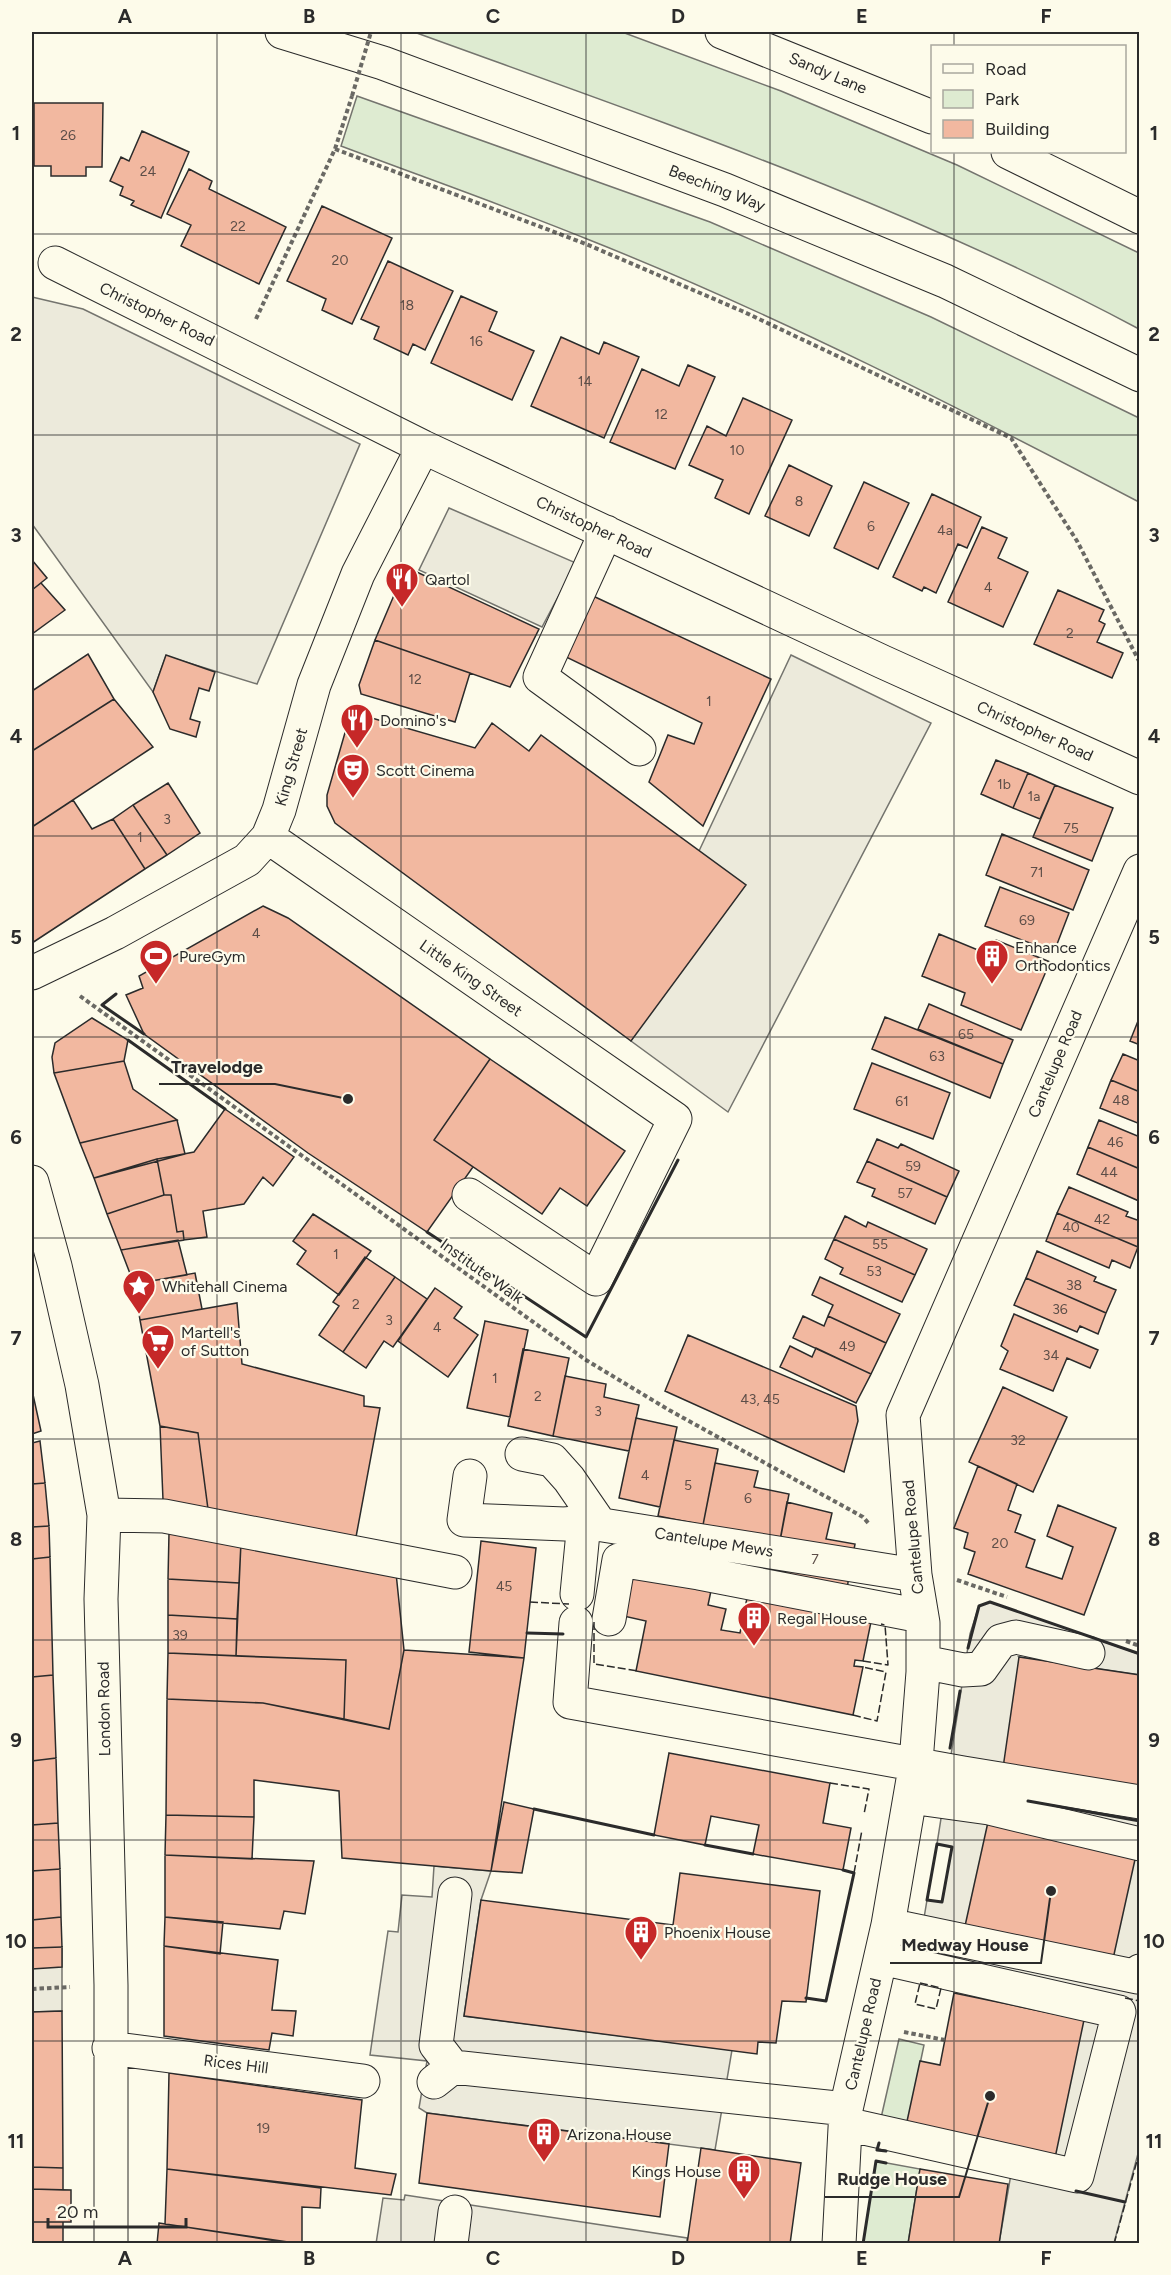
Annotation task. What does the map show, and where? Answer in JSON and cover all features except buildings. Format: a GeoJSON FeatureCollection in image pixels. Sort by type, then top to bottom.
{"type":"FeatureCollection","features":[{"type":"Feature","properties":{"kind":"main road","name":"Beeching Way"},"geometry":{"type":"LineString","coordinates":[[282,32],[382,63],[725,190],[945,281],[1140,375]]}},
{"type":"Feature","properties":{"kind":"main road","name":"Sandy Lane"},"geometry":{"type":"LineString","coordinates":[[722,32],[931,116]]}},
{"type":"Feature","properties":{"kind":"main road"},"geometry":{"type":"LineString","coordinates":[[1010,153],[1140,217]]}},
{"type":"Feature","properties":{"kind":"main road","name":"Christopher Road"},"geometry":{"type":"LineString","coordinates":[[55,263],[423,447],[1140,778]]}},
{"type":"Feature","properties":{"kind":"main road","name":"King Street"},"geometry":{"type":"LineString","coordinates":[[37,971],[115,933],[247,860],[268,837],[279,810],[314,685],[358,574],[423,447]]}},
{"type":"Feature","properties":{"kind":"main road"},"geometry":{"type":"LineString","coordinates":[[606,532],[540,677],[639,749]]}},
{"type":"Feature","properties":{"kind":"main road","name":"Little King Street"},"geometry":{"type":"LineString","coordinates":[[268,837],[675,1119],[596,1279],[469,1195]]}},
{"type":"Feature","properties":{"kind":"main road","name":"Cantelupe Road"},"geometry":{"type":"LineString","coordinates":[[839,2244],[846,2117],[888,1924],[916,1762],[923,1662],[903,1415],[1140,871]]}},
{"type":"Feature","properties":{"kind":"main road","name":"London Road"},"geometry":{"type":"LineString","coordinates":[[32,1182],[55,1266],[82,1385],[104,1515],[101,1599],[111,1985],[109,2048],[111,2244]]}},
{"type":"Feature","properties":{"kind":"main road"},"geometry":{"type":"LineString","coordinates":[[522,1454],[552,1460],[569,1479],[592,1523],[576,1608],[570,1702],[916,1762],[963,1773],[1140,1802]]}},
{"type":"Feature","properties":{"kind":"main road","name":"Cantelupe Mews"},"geometry":{"type":"LineString","coordinates":[[470,1476],[464,1520],[592,1523],[915,1575]]}},
{"type":"Feature","properties":{"kind":"main road"},"geometry":{"type":"LineString","coordinates":[[104,1515],[164,1516],[455,1572]]}},
{"type":"Feature","properties":{"kind":"main road"},"geometry":{"type":"LineString","coordinates":[[609,1619],[619,1560],[699,1573],[921,1616]]}},
{"type":"Feature","properties":{"kind":"main road"},"geometry":{"type":"LineString","coordinates":[[923,1662],[963,1670],[981,1669],[1001,1641],[1016,1637],[1088,1653]]}},
{"type":"Feature","properties":{"kind":"main road"},"geometry":{"type":"LineString","coordinates":[[910,1797],[989,1808],[1140,1844]]}},
{"type":"Feature","properties":{"kind":"main road"},"geometry":{"type":"LineString","coordinates":[[455,1893],[436,2045],[443,2074],[846,2117],[1077,2176],[1119,2012],[881,1958]]}},
{"type":"Feature","properties":{"kind":"main road"},"geometry":{"type":"LineString","coordinates":[[888,1924],[1138,1977],[1140,1971]]}},
{"type":"Feature","properties":{"kind":"main road","name":"Rices Hill"},"geometry":{"type":"LineString","coordinates":[[109,2048],[363,2081]]}},
{"type":"Feature","properties":{"kind":"path"},"geometry":{"type":"LineString","coordinates":[[239,355],[335,149],[371,32]]}},
{"type":"Feature","properties":{"kind":"path"},"geometry":{"type":"LineString","coordinates":[[335,149],[607,253],[742,311],[1011,438],[1077,541],[1140,663]]}},
{"type":"Feature","properties":{"kind":"path","name":"Institute Walk"},"geometry":{"type":"LineString","coordinates":[[37,971],[586,1360],[669,1410],[863,1517],[915,1575]]}},
{"type":"Feature","properties":{"kind":"path"},"geometry":{"type":"LineString","coordinates":[[900,2031],[945,2040]]}},
{"type":"Feature","properties":{"kind":"green space"},"geometry":{"type":"Polygon","coordinates":[[[414,32],[622,32],[781,91],[957,165],[1139,253],[1139,329],[963,243],[873,204],[690,133],[414,32]]]}},
{"type":"Feature","properties":{"kind":"green space"},"geometry":{"type":"Polygon","coordinates":[[[357,96],[710,222],[931,317],[1137,417],[1140,419],[1139,502],[935,397],[728,299],[557,227],[341,146],[357,96]]]}},
{"type":"Feature","properties":{"kind":"green space"},"geometry":{"type":"Polygon","coordinates":[[[1084,2020],[1093,2021],[1064,2160],[1059,2162],[884,2124],[881,2118],[899,2039],[924,2045],[907,2126],[1054,2158],[1084,2020]]]}},
{"type":"Feature","properties":{"kind":"green space"},"geometry":{"type":"Polygon","coordinates":[[[876,2161],[920,2169],[908,2243],[863,2244],[876,2161]]]}},
{"type":"Feature","properties":{"kind":"shaded area"},"geometry":{"type":"Polygon","coordinates":[[[32,297],[83,309],[360,444],[257,684],[166,656],[153,692],[32,524],[32,297]]]}},
{"type":"Feature","properties":{"kind":"shaded area"},"geometry":{"type":"Polygon","coordinates":[[[449,508],[576,563],[542,627],[419,570],[449,508]]]}},
{"type":"Feature","properties":{"kind":"shaded area"},"geometry":{"type":"Polygon","coordinates":[[[791,655],[931,723],[728,1112],[631,1041],[699,851],[791,655]]]}},
{"type":"Feature","properties":{"kind":"shaded area"},"geometry":{"type":"Polygon","coordinates":[[[990,1602],[1139,1654],[1139,1675],[1019,1657],[1139,1788],[1139,2150],[1114,2243],[999,2243],[1011,2174],[1090,1990],[918,1954],[927,1900],[942,1902],[952,1847],[937,1844],[970,1634],[979,1606],[990,1602]]]}},
{"type":"Feature","properties":{"kind":"shaded area"},"geometry":{"type":"Polygon","coordinates":[[[434,1866],[491,1871],[481,1900],[464,2016],[732,2050],[715,2150],[427,2113],[419,2108],[427,2061],[370,2055],[388,1931],[398,1932],[402,1895],[432,1897],[434,1866]]]}},
{"type":"Feature","properties":{"kind":"shaded area"},"geometry":{"type":"Polygon","coordinates":[[[62,1947],[62,2011],[32,2012],[32,1948],[62,1947]]]}},
{"type":"Feature","properties":{"kind":"shaded area","name":"Kings House"},"geometry":{"type":"Polygon","coordinates":[[[405,2195],[687,2238],[687,2244],[376,2244],[383,2198],[404,2200],[405,2195]]]}},
{"type":"Feature","properties":{"kind":"fence"},"geometry":{"type":"LineString","coordinates":[[530,1602],[569,1604]]}},
{"type":"Feature","properties":{"kind":"fence"},"geometry":{"type":"LineString","coordinates":[[594,1622],[594,1664],[638,1671]]}},
{"type":"Feature","properties":{"kind":"fence"},"geometry":{"type":"LineString","coordinates":[[863,1661],[888,1665],[885,1625],[881,1624]]}},
{"type":"Feature","properties":{"kind":"fence"},"geometry":{"type":"LineString","coordinates":[[853,1715],[877,1721],[886,1672],[863,1667]]}},
{"type":"Feature","properties":{"kind":"fence"},"geometry":{"type":"LineString","coordinates":[[830,1783],[869,1789],[864,1814]]}},
{"type":"Feature","properties":{"kind":"fence"},"geometry":{"type":"LineString","coordinates":[[854,1873],[862,1830]]}},
{"type":"Feature","properties":{"kind":"fence"},"geometry":{"type":"LineString","coordinates":[[920,1983],[941,1988],[936,2009],[915,2004],[920,1983]]}},
{"type":"Feature","properties":{"kind":"fence"},"geometry":{"type":"LineString","coordinates":[[1125,1998],[1140,2001]]}},
{"type":"Feature","properties":{"kind":"fence"},"geometry":{"type":"LineString","coordinates":[[1114,2244],[1140,2150]]}},
{"type":"Feature","properties":{"kind":"wall"},"geometry":{"type":"LineString","coordinates":[[116,994],[102,1005],[144,1034]]}},
{"type":"Feature","properties":{"kind":"wall"},"geometry":{"type":"LineString","coordinates":[[128,1040],[225,1109]]}},
{"type":"Feature","properties":{"kind":"wall"},"geometry":{"type":"LineString","coordinates":[[427,1232],[586,1337],[678,1160]]}},
{"type":"Feature","properties":{"kind":"wall"},"geometry":{"type":"LineString","coordinates":[[968,1648],[979,1606],[990,1602],[1140,1654]]}},
{"type":"Feature","properties":{"kind":"wall"},"geometry":{"type":"LineString","coordinates":[[527,1633],[563,1634]]}},
{"type":"Feature","properties":{"kind":"wall"},"geometry":{"type":"LineString","coordinates":[[950,1748],[960,1691]]}},
{"type":"Feature","properties":{"kind":"wall"},"geometry":{"type":"LineString","coordinates":[[1028,1801],[1140,1821]]}},
{"type":"Feature","properties":{"kind":"wall"},"geometry":{"type":"LineString","coordinates":[[534,1809],[654,1835]]}},
{"type":"Feature","properties":{"kind":"wall"},"geometry":{"type":"LineString","coordinates":[[937,1844],[952,1847],[942,1902],[927,1900],[937,1844]]}},
{"type":"Feature","properties":{"kind":"wall"},"geometry":{"type":"LineString","coordinates":[[705,1845],[753,1854]]}},
{"type":"Feature","properties":{"kind":"wall"},"geometry":{"type":"LineString","coordinates":[[806,1998],[826,2001],[854,1873],[843,1870]]}},
{"type":"Feature","properties":{"kind":"wall"},"geometry":{"type":"LineString","coordinates":[[879,2143],[877,2150],[886,2151]]}},
{"type":"Feature","properties":{"kind":"wall"},"geometry":{"type":"LineString","coordinates":[[863,2244],[876,2161],[886,2163]]}},
{"type":"Feature","properties":{"kind":"wall"},"geometry":{"type":"LineString","coordinates":[[1076,2191],[1125,2202]]}},
{"type":"Feature","properties":{"kind":"place","name":"Qartol"},"geometry":{"type":"Point","coordinates":[402,608]}},
{"type":"Feature","properties":{"kind":"place","name":"Domino's"},"geometry":{"type":"Point","coordinates":[357,749]}},
{"type":"Feature","properties":{"kind":"place","name":"Scott Cinema"},"geometry":{"type":"Point","coordinates":[353,799]}},
{"type":"Feature","properties":{"kind":"place","name":"PureGym"},"geometry":{"type":"Point","coordinates":[156,985]}},
{"type":"Feature","properties":{"kind":"place","name":"Enhance Orthodontics"},"geometry":{"type":"Point","coordinates":[992,985]}},
{"type":"Feature","properties":{"kind":"place","name":"Travelodge"},"geometry":{"type":"Point","coordinates":[348,1099]}},
{"type":"Feature","properties":{"kind":"place","name":"Whitehall Cinema"},"geometry":{"type":"Point","coordinates":[139,1315]}},
{"type":"Feature","properties":{"kind":"place","name":"Martell's of Sutton"},"geometry":{"type":"Point","coordinates":[158,1370]}},
{"type":"Feature","properties":{"kind":"place","name":"Regal House"},"geometry":{"type":"Point","coordinates":[754,1647]}},
{"type":"Feature","properties":{"kind":"place","name":"Medway House"},"geometry":{"type":"Point","coordinates":[1051,1891]}},
{"type":"Feature","properties":{"kind":"place","name":"Phoenix House"},"geometry":{"type":"Point","coordinates":[641,1961]}},
{"type":"Feature","properties":{"kind":"place","name":"Rudge House"},"geometry":{"type":"Point","coordinates":[990,2096]}},
{"type":"Feature","properties":{"kind":"place","name":"Arizona House"},"geometry":{"type":"Point","coordinates":[544,2163]}},
{"type":"Feature","properties":{"kind":"place","name":"Kings House"},"geometry":{"type":"Point","coordinates":[744,2200]}}]}
